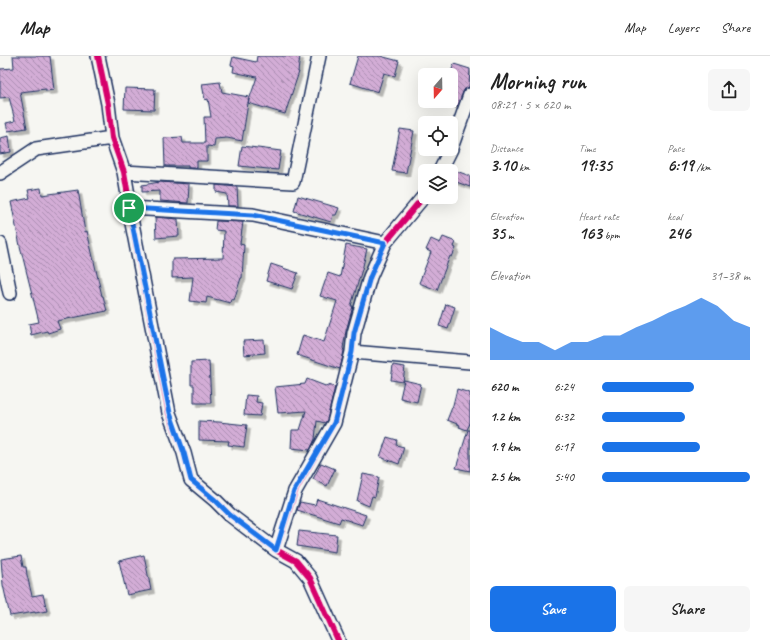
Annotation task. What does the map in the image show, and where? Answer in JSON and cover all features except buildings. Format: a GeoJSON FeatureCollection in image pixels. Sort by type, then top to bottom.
{"type":"FeatureCollection","features":[{"type":"Feature","properties":{"kind":"street"},"geometry":{"type":"LineString","coordinates":[[98,56],[108,104],[112,138],[124,172],[129,208],[170,413],[184,453],[191,480],[230,515],[276,550],[296,561],[310,578],[338,640]]}},
{"type":"Feature","properties":{"kind":"street"},"geometry":{"type":"LineString","coordinates":[[124,172],[293,182],[319,56]]}},
{"type":"Feature","properties":{"kind":"street"},"geometry":{"type":"LineString","coordinates":[[458,129],[470,95]]}},
{"type":"Feature","properties":{"kind":"street"},"geometry":{"type":"LineString","coordinates":[[0,173],[36,149],[112,138]]}},
{"type":"Feature","properties":{"kind":"street"},"geometry":{"type":"LineString","coordinates":[[276,550],[294,491],[334,423],[352,352],[354,333],[370,277],[385,243],[418,203]]}},
{"type":"Feature","properties":{"kind":"street"},"geometry":{"type":"LineString","coordinates":[[129,208],[253,215],[385,243]]}},
{"type":"Feature","properties":{"kind":"street"},"geometry":{"type":"LineString","coordinates":[[0,244],[10,293]]}},
{"type":"Feature","properties":{"kind":"street"},"geometry":{"type":"LineString","coordinates":[[352,352],[470,362]]}},
{"type":"Feature","properties":{"kind":"cycle path"},"geometry":{"type":"LineString","coordinates":[[98,56],[108,104],[112,138],[124,172],[129,208],[169,413],[184,453],[191,480],[230,515],[276,550],[296,561],[310,578],[338,640]]}},
{"type":"Feature","properties":{"kind":"cycle path"},"geometry":{"type":"LineString","coordinates":[[276,550],[295,491],[334,423],[352,352],[354,333],[370,277],[385,243],[418,203]]}},
{"type":"Feature","properties":{"kind":"route"},"geometry":{"type":"LineString","coordinates":[[129,208],[253,215],[385,243],[370,277],[354,333],[352,352],[334,423],[294,491],[276,550],[230,515],[191,480],[184,453],[170,413],[129,208]]}}]}
